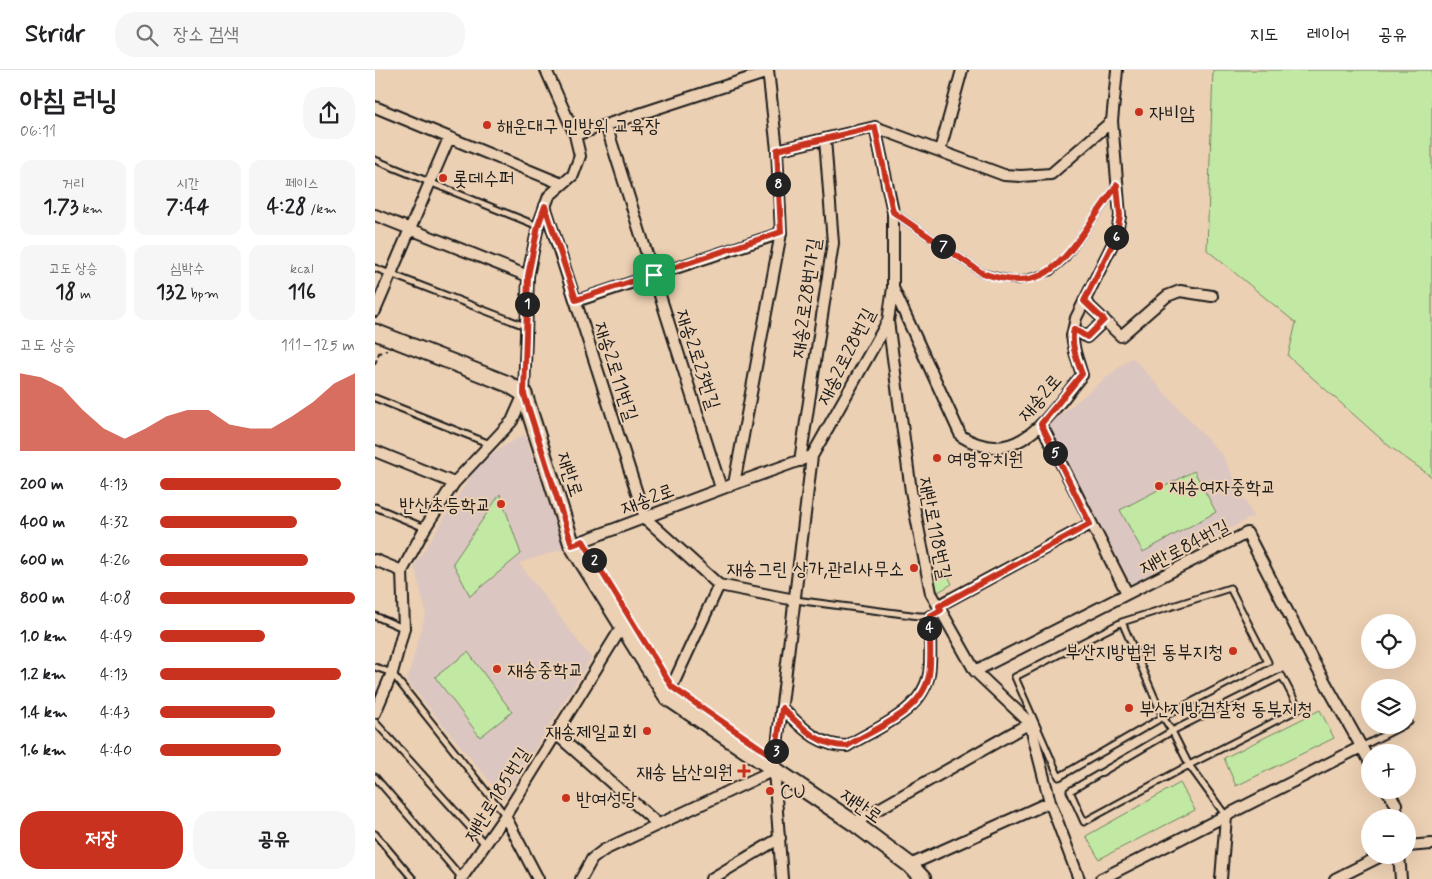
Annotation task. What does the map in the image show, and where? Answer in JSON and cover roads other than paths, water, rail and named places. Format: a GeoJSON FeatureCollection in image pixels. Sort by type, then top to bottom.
{"type":"FeatureCollection","features":[{"type":"Feature","properties":{"kind":"main road"},"geometry":{"type":"LineString","coordinates":[[376,336],[508,384],[524,394]]}},
{"type":"Feature","properties":{"kind":"main road","name":"재반로"},"geometry":{"type":"LineString","coordinates":[[524,394],[572,545],[667,697],[854,823],[910,865],[923,879]]}},
{"type":"Feature","properties":{"kind":"street"},"geometry":{"type":"LineString","coordinates":[[375,714],[392,673],[404,628],[403,571],[425,528],[454,483],[512,421],[524,394],[528,276],[538,226],[549,196],[573,175],[580,156],[575,135],[546,70]]}},
{"type":"Feature","properties":{"kind":"street"},"geometry":{"type":"LineString","coordinates":[[940,150],[962,70]]}},
{"type":"Feature","properties":{"kind":"street","name":"재송2로"},"geometry":{"type":"LineString","coordinates":[[893,288],[961,436],[973,444],[992,448],[1007,448],[1025,439],[1041,424],[1082,374],[1072,336],[1076,318],[1116,237],[1120,216],[1112,122],[1117,70]]}},
{"type":"Feature","properties":{"kind":"street"},"geometry":{"type":"LineString","coordinates":[[575,135],[768,71],[777,150],[781,232],[734,484],[812,456],[774,770],[782,879]]}},
{"type":"Feature","properties":{"kind":"street"},"geometry":{"type":"LineString","coordinates":[[375,107],[562,184]]}},
{"type":"Feature","properties":{"kind":"street"},"geometry":{"type":"LineString","coordinates":[[777,150],[875,127],[1005,175],[1051,174],[1112,122]]}},
{"type":"Feature","properties":{"kind":"street","name":"재송2로23번길"},"geometry":{"type":"LineString","coordinates":[[607,125],[721,488]]}},
{"type":"Feature","properties":{"kind":"street","name":"재송2로28번길"},"geometry":{"type":"LineString","coordinates":[[812,456],[888,321],[893,288],[893,212],[875,127]]}},
{"type":"Feature","properties":{"kind":"street"},"geometry":{"type":"LineString","coordinates":[[375,311],[449,138]]}},
{"type":"Feature","properties":{"kind":"street","name":"재송2로28번가길"},"geometry":{"type":"LineString","coordinates":[[800,461],[833,243],[825,139]]}},
{"type":"Feature","properties":{"kind":"street","name":"재송2로11번길"},"geometry":{"type":"LineString","coordinates":[[545,206],[645,518]]}},
{"type":"Feature","properties":{"kind":"street"},"geometry":{"type":"LineString","coordinates":[[375,215],[528,276]]}},
{"type":"Feature","properties":{"kind":"street"},"geometry":{"type":"LineString","coordinates":[[576,300],[781,232]]}},
{"type":"Feature","properties":{"kind":"street"},"geometry":{"type":"LineString","coordinates":[[1084,301],[1121,336],[1167,296],[1180,292],[1212,296]]}},
{"type":"Feature","properties":{"kind":"street"},"geometry":{"type":"LineString","coordinates":[[1074,329],[1087,337],[1104,320]]}},
{"type":"Feature","properties":{"kind":"street","name":"재반로118번길"},"geometry":{"type":"LineString","coordinates":[[888,321],[911,491],[931,593],[975,671],[1030,723]]}},
{"type":"Feature","properties":{"kind":"street","name":"재반로84번길"},"geometry":{"type":"LineString","coordinates":[[1041,424],[1127,594],[1247,534],[1312,659],[1361,747]]}},
{"type":"Feature","properties":{"kind":"street"},"geometry":{"type":"LineString","coordinates":[[375,451],[454,483]]}},
{"type":"Feature","properties":{"kind":"street","name":"재송2로"},"geometry":{"type":"LineString","coordinates":[[572,545],[734,484]]}},
{"type":"Feature","properties":{"kind":"street"},"geometry":{"type":"LineString","coordinates":[[645,518],[719,585],[795,600]]}},
{"type":"Feature","properties":{"kind":"street"},"geometry":{"type":"LineString","coordinates":[[940,608],[1090,524]]}},
{"type":"Feature","properties":{"kind":"street"},"geometry":{"type":"LineString","coordinates":[[375,560],[403,571]]}},
{"type":"Feature","properties":{"kind":"street"},"geometry":{"type":"LineString","coordinates":[[667,697],[719,585]]}},
{"type":"Feature","properties":{"kind":"street"},"geometry":{"type":"LineString","coordinates":[[975,671],[1127,594]]}},
{"type":"Feature","properties":{"kind":"street"},"geometry":{"type":"LineString","coordinates":[[782,708],[808,734],[836,746],[847,746],[911,708],[921,694],[929,674],[930,616]]}},
{"type":"Feature","properties":{"kind":"street","name":"재반로185번길"},"geometry":{"type":"LineString","coordinates":[[461,878],[505,816],[623,625]]}},
{"type":"Feature","properties":{"kind":"street"},"geometry":{"type":"LineString","coordinates":[[854,823],[1030,723],[1051,802],[1079,879]]}},
{"type":"Feature","properties":{"kind":"street"},"geometry":{"type":"LineString","coordinates":[[555,733],[658,824]]}},
{"type":"Feature","properties":{"kind":"street"},"geometry":{"type":"LineString","coordinates":[[1101,879],[1361,747]]}},
{"type":"Feature","properties":{"kind":"street"},"geometry":{"type":"LineString","coordinates":[[581,879],[592,858],[658,824],[774,770]]}},
{"type":"Feature","properties":{"kind":"street"},"geometry":{"type":"LineString","coordinates":[[910,865],[1051,802]]}},
{"type":"Feature","properties":{"kind":"street"},"geometry":{"type":"LineString","coordinates":[[505,816],[538,879]]}},
{"type":"Feature","properties":{"kind":"street"},"geometry":{"type":"LineString","coordinates":[[1221,879],[1226,817]]}},
{"type":"Feature","properties":{"kind":"street"},"geometry":{"type":"LineString","coordinates":[[711,879],[779,838]]}},
{"type":"Feature","properties":{"kind":"street"},"geometry":{"type":"LineString","coordinates":[[1416,845],[1432,844]]}},
{"type":"Feature","properties":{"kind":"street"},"geometry":{"type":"LineString","coordinates":[[1335,879],[1365,864]]}},
{"type":"Feature","properties":{"kind":"street"},"geometry":{"type":"LineString","coordinates":[[1400,864],[1401,879]]}},
{"type":"Feature","properties":{"kind":"lane"},"geometry":{"type":"LineString","coordinates":[[375,160],[538,226]]}},
{"type":"Feature","properties":{"kind":"lane"},"geometry":{"type":"LineString","coordinates":[[893,212],[982,273],[1017,281],[1050,272],[1065,259],[1117,185]]}},
{"type":"Feature","properties":{"kind":"lane"},"geometry":{"type":"LineString","coordinates":[[375,268],[525,326]]}},
{"type":"Feature","properties":{"kind":"lane"},"geometry":{"type":"LineString","coordinates":[[375,398],[490,444]]}},
{"type":"Feature","properties":{"kind":"lane"},"geometry":{"type":"LineString","coordinates":[[375,507],[425,528]]}},
{"type":"Feature","properties":{"kind":"lane"},"geometry":{"type":"LineString","coordinates":[[1230,588],[1268,662],[1163,717],[1059,777],[1015,677],[1122,622],[1230,588]]}},
{"type":"Feature","properties":{"kind":"lane"},"geometry":{"type":"LineString","coordinates":[[795,600],[930,616],[940,608]]}},
{"type":"Feature","properties":{"kind":"lane"},"geometry":{"type":"LineString","coordinates":[[375,616],[404,628]]}},
{"type":"Feature","properties":{"kind":"lane"},"geometry":{"type":"LineString","coordinates":[[1122,622],[1163,717],[1172,730],[1189,765],[1226,817]]}},
{"type":"Feature","properties":{"kind":"lane"},"geometry":{"type":"LineString","coordinates":[[375,667],[392,673],[505,816]]}},
{"type":"Feature","properties":{"kind":"lane"},"geometry":{"type":"LineString","coordinates":[[1282,676],[1299,708],[1189,765],[1084,822],[1069,791],[1172,730],[1282,676]]}},
{"type":"Feature","properties":{"kind":"lane"},"geometry":{"type":"LineString","coordinates":[[375,722],[485,844]]}},
{"type":"Feature","properties":{"kind":"lane"},"geometry":{"type":"LineString","coordinates":[[1367,744],[1387,734]]}},
{"type":"Feature","properties":{"kind":"lane"},"geometry":{"type":"LineString","coordinates":[[375,776],[461,878]]}},
{"type":"Feature","properties":{"kind":"lane"},"geometry":{"type":"LineString","coordinates":[[375,834],[413,879]]}},
{"type":"Feature","properties":{"kind":"place","name":"자비암"},"geometry":{"type":"Point","coordinates":[1139,112]}},
{"type":"Feature","properties":{"kind":"place","name":"해운대구 민방위 교육장"},"geometry":{"type":"Point","coordinates":[487,125]}},
{"type":"Feature","properties":{"kind":"place","name":"롯데수퍼"},"geometry":{"type":"Point","coordinates":[443,178]}},
{"type":"Feature","properties":{"kind":"place","name":"여명유치원"},"geometry":{"type":"Point","coordinates":[937,458]}},
{"type":"Feature","properties":{"kind":"place","name":"재송여자중학교"},"geometry":{"type":"Point","coordinates":[1159,486]}},
{"type":"Feature","properties":{"kind":"place","name":"반산초등학교"},"geometry":{"type":"Point","coordinates":[501,504]}},
{"type":"Feature","properties":{"kind":"place","name":"재송그린 상가,관리사무소"},"geometry":{"type":"Point","coordinates":[914,568]}},
{"type":"Feature","properties":{"kind":"place","name":"부산지방법원 동부지청"},"geometry":{"type":"Point","coordinates":[1233,651]}},
{"type":"Feature","properties":{"kind":"place","name":"재송중학교"},"geometry":{"type":"Point","coordinates":[497,669]}},
{"type":"Feature","properties":{"kind":"place","name":"부산지방검찰청 동부지청"},"geometry":{"type":"Point","coordinates":[1129,708]}},
{"type":"Feature","properties":{"kind":"place","name":"재송제일교회"},"geometry":{"type":"Point","coordinates":[647,731]}},
{"type":"Feature","properties":{"kind":"place","name":"재송 남산의원"},"geometry":{"type":"Point","coordinates":[744,771]}},
{"type":"Feature","properties":{"kind":"place","name":"CU"},"geometry":{"type":"Point","coordinates":[770,791]}},
{"type":"Feature","properties":{"kind":"place","name":"반여성당"},"geometry":{"type":"Point","coordinates":[566,798]}}]}
